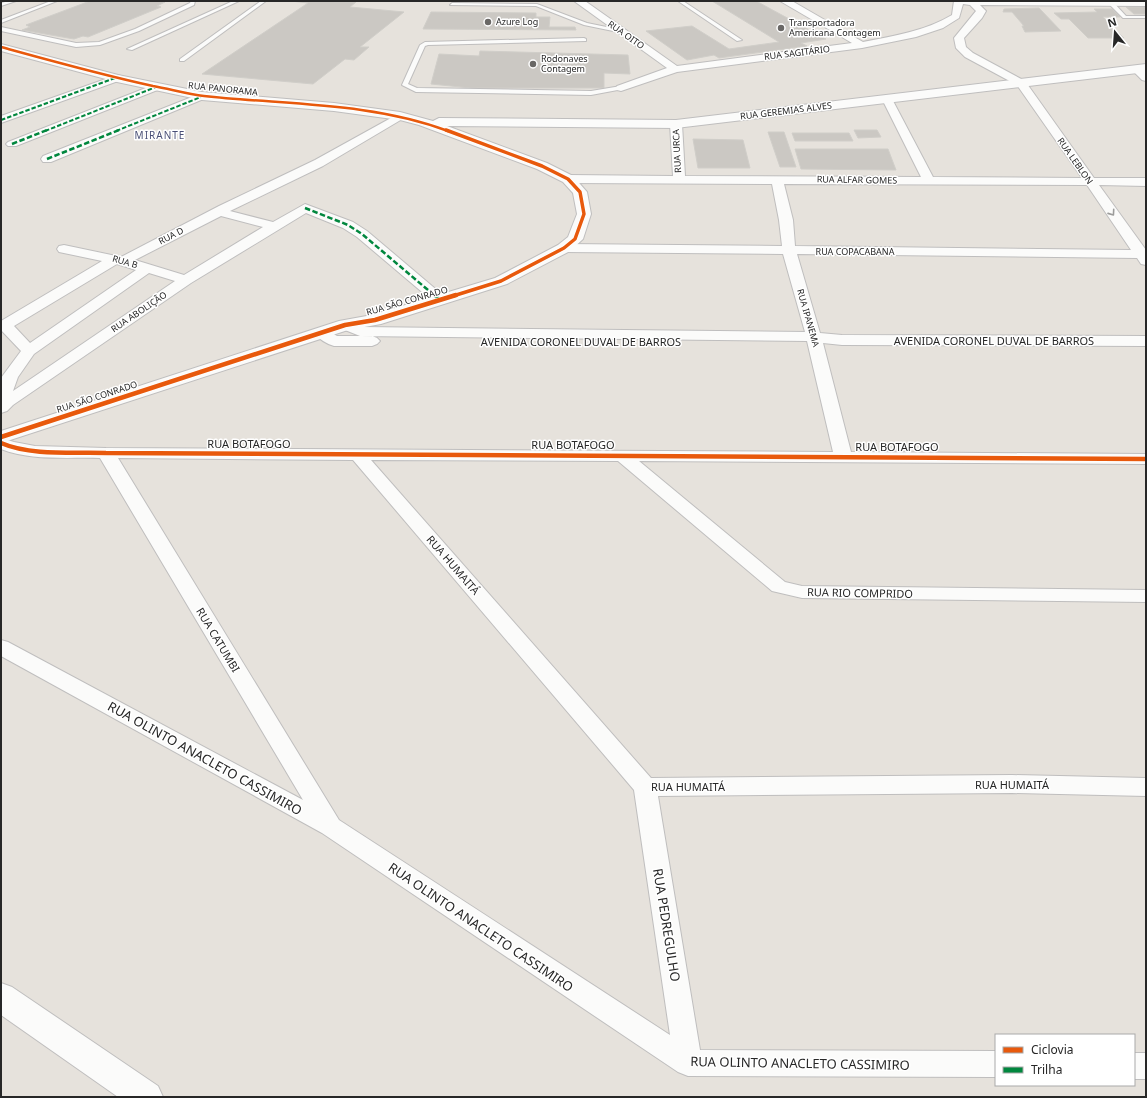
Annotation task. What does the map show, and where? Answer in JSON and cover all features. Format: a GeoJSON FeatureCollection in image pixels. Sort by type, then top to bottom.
{"type":"FeatureCollection","features":[{"type":"Feature","properties":{"kind":"street","name":"RUA OITO"},"geometry":{"type":"LineString","coordinates":[[579,1],[675,69]]}},
{"type":"Feature","properties":{"kind":"street"},"geometry":{"type":"LineString","coordinates":[[785,1],[862,45]]}},
{"type":"Feature","properties":{"kind":"street"},"geometry":{"type":"LineString","coordinates":[[959,2],[1146,3]]}},
{"type":"Feature","properties":{"kind":"street","name":"RUA SAGITÁRIO"},"geometry":{"type":"LineString","coordinates":[[621,88],[675,69],[862,45],[916,34],[940,26],[956,16],[959,2]]}},
{"type":"Feature","properties":{"kind":"street","name":"RUA LEBLON"},"geometry":{"type":"LineString","coordinates":[[972,2],[981,11],[979,16],[959,38],[959,43],[962,50],[1021,84],[1144,256]]}},
{"type":"Feature","properties":{"kind":"street","name":"RUA PANORAMA"},"geometry":{"type":"LineString","coordinates":[[1,47],[117,78],[202,96],[334,107],[400,116],[424,122]]}},
{"type":"Feature","properties":{"kind":"street"},"geometry":{"type":"LineString","coordinates":[[1141,68],[1146,78]]}},
{"type":"Feature","properties":{"kind":"street","name":"RUA GEREMIAS ALVES"},"geometry":{"type":"LineString","coordinates":[[424,122],[676,124],[1021,84],[1141,68]]}},
{"type":"Feature","properties":{"kind":"street"},"geometry":{"type":"LineString","coordinates":[[992,87],[996,70]]}},
{"type":"Feature","properties":{"kind":"street"},"geometry":{"type":"LineString","coordinates":[[82,78],[97,72]]}},
{"type":"Feature","properties":{"kind":"street"},"geometry":{"type":"LineString","coordinates":[[1,120],[117,78]]}},
{"type":"Feature","properties":{"kind":"street"},"geometry":{"type":"LineString","coordinates":[[1,110],[60,87]]}},
{"type":"Feature","properties":{"kind":"street"},"geometry":{"type":"LineString","coordinates":[[12,144],[156,87]]}},
{"type":"Feature","properties":{"kind":"street"},"geometry":{"type":"LineString","coordinates":[[47,159],[202,96]]}},
{"type":"Feature","properties":{"kind":"street"},"geometry":{"type":"LineString","coordinates":[[887,99],[930,181]]}},
{"type":"Feature","properties":{"kind":"street"},"geometry":{"type":"LineString","coordinates":[[158,235],[211,212],[222,210],[319,163],[400,116]]}},
{"type":"Feature","properties":{"kind":"street","name":"RUA SÃO CONRADO"},"geometry":{"type":"LineString","coordinates":[[2,443],[375,320],[501,281],[564,248],[575,239],[584,214],[580,192],[568,179],[542,166],[424,122]]}},
{"type":"Feature","properties":{"kind":"street","name":"RUA URCA"},"geometry":{"type":"LineString","coordinates":[[676,124],[678,179]]}},
{"type":"Feature","properties":{"kind":"street","name":"RUA ALFAR GOMES"},"geometry":{"type":"LineString","coordinates":[[568,179],[1146,182]]}},
{"type":"Feature","properties":{"kind":"street","name":"RUA IPANEMA"},"geometry":{"type":"LineString","coordinates":[[777,180],[786,220],[789,252],[815,340],[843,456]]}},
{"type":"Feature","properties":{"kind":"street","name":"RUA ABOLIÇÃO"},"geometry":{"type":"LineString","coordinates":[[4,405],[186,280],[305,208],[348,225],[362,234],[440,300]]}},
{"type":"Feature","properties":{"kind":"street"},"geometry":{"type":"LineString","coordinates":[[222,210],[273,226]]}},
{"type":"Feature","properties":{"kind":"street","name":"RUA D"},"geometry":{"type":"LineString","coordinates":[[119,260],[222,210]]}},
{"type":"Feature","properties":{"kind":"street","name":"RUA COPACABANA"},"geometry":{"type":"LineString","coordinates":[[564,248],[1144,256]]}},
{"type":"Feature","properties":{"kind":"street","name":"RUA B"},"geometry":{"type":"LineString","coordinates":[[64,250],[119,260],[186,280]]}},
{"type":"Feature","properties":{"kind":"street"},"geometry":{"type":"LineString","coordinates":[[29,351],[5,325],[119,260]]}},
{"type":"Feature","properties":{"kind":"street","name":"RUA ABOLIÇÃO"},"geometry":{"type":"LineString","coordinates":[[4,405],[4,389],[10,376],[29,351],[146,269]]}},
{"type":"Feature","properties":{"kind":"street","name":"AVENIDA CORONEL DUVAL DE BARROS"},"geometry":{"type":"LineString","coordinates":[[340,332],[441,337]]}},
{"type":"Feature","properties":{"kind":"street","name":"AVENIDA CORONEL DUVAL DE BARROS"},"geometry":{"type":"LineString","coordinates":[[340,332],[441,337],[1146,341]]}},
{"type":"Feature","properties":{"kind":"street","name":"RUA BOTAFOGO"},"geometry":{"type":"LineString","coordinates":[[2,443],[23,450],[106,453],[843,456],[1146,459]]}},
{"type":"Feature","properties":{"kind":"street","name":"RUA CATUMBI"},"geometry":{"type":"LineString","coordinates":[[106,453],[330,826]]}},
{"type":"Feature","properties":{"kind":"street","name":"RUA HUMAITÁ"},"geometry":{"type":"LineString","coordinates":[[358,455],[645,787],[1012,784],[1146,787]]}},
{"type":"Feature","properties":{"kind":"street","name":"RUA RIO COMPRIDO"},"geometry":{"type":"LineString","coordinates":[[621,455],[779,587],[802,592],[1146,596]]}},
{"type":"Feature","properties":{"kind":"street","name":"RUA OLINTO ANACLETO CASSIMIRO"},"geometry":{"type":"LineString","coordinates":[[1,647],[330,826],[688,1064],[995,1064]]}},
{"type":"Feature","properties":{"kind":"street","name":"RUA PEDREGULHO"},"geometry":{"type":"LineString","coordinates":[[645,787],[688,1064]]}},
{"type":"Feature","properties":{"kind":"street"},"geometry":{"type":"LineString","coordinates":[[1,997],[146,1097]]}},
{"type":"Feature","properties":{"kind":"street"},"geometry":{"type":"LineString","coordinates":[[1135,1066],[1146,1066]]}},
{"type":"Feature","properties":{"kind":"lane"},"geometry":{"type":"LineString","coordinates":[[1,5],[14,1]]}},
{"type":"Feature","properties":{"kind":"lane"},"geometry":{"type":"LineString","coordinates":[[1,22],[55,1]]}},
{"type":"Feature","properties":{"kind":"lane"},"geometry":{"type":"LineString","coordinates":[[1,29],[76,45],[100,43],[137,30],[192,4],[193,1]]}},
{"type":"Feature","properties":{"kind":"lane"},"geometry":{"type":"LineString","coordinates":[[130,49],[237,1]]}},
{"type":"Feature","properties":{"kind":"lane"},"geometry":{"type":"LineString","coordinates":[[182,60],[264,1]]}},
{"type":"Feature","properties":{"kind":"lane"},"geometry":{"type":"LineString","coordinates":[[680,1],[739,40]]}},
{"type":"Feature","properties":{"kind":"lane"},"geometry":{"type":"LineString","coordinates":[[1111,3],[1125,17],[1146,17]]}},
{"type":"Feature","properties":{"kind":"lane"},"geometry":{"type":"LineString","coordinates":[[452,4],[537,5],[586,24],[618,30]]}},
{"type":"Feature","properties":{"kind":"lane"},"geometry":{"type":"LineString","coordinates":[[137,30],[163,34]]}},
{"type":"Feature","properties":{"kind":"lane"},"geometry":{"type":"LineString","coordinates":[[117,38],[125,39]]}},
{"type":"Feature","properties":{"kind":"lane"},"geometry":{"type":"LineString","coordinates":[[132,40],[144,43]]}},
{"type":"Feature","properties":{"kind":"lane"},"geometry":{"type":"LineString","coordinates":[[584,40],[427,43],[423,45],[405,85],[416,90],[591,93],[621,88]]}},
{"type":"Feature","properties":{"kind":"building"},"geometry":{"type":"Polygon","coordinates":[[[90,1],[165,2],[157,6],[161,7],[88,37],[83,36],[74,39],[22,30],[30,27],[26,25],[90,1]]]}},
{"type":"Feature","properties":{"kind":"building"},"geometry":{"type":"Polygon","coordinates":[[[291,1],[356,2],[350,7],[404,12],[360,47],[369,47],[354,60],[345,59],[313,84],[202,74],[308,3],[291,1]]]}},
{"type":"Feature","properties":{"kind":"building","name":"Transportadora Americana Contagem"},"geometry":{"type":"Polygon","coordinates":[[[712,1],[756,1],[826,39],[801,43],[807,46],[719,58],[714,55],[687,60],[646,31],[692,26],[729,49],[779,42],[712,1]]]}},
{"type":"Feature","properties":{"kind":"building"},"geometry":{"type":"Polygon","coordinates":[[[1126,7],[1146,7],[1146,14],[1134,14],[1126,7]]]}},
{"type":"Feature","properties":{"kind":"building"},"geometry":{"type":"Polygon","coordinates":[[[1039,8],[1061,31],[1025,32],[1022,26],[1024,26],[1012,12],[1003,12],[1004,9],[1039,8]]]}},
{"type":"Feature","properties":{"kind":"building"},"geometry":{"type":"Polygon","coordinates":[[[1094,9],[1112,9],[1120,17],[1103,17],[1124,38],[1088,38],[1069,19],[1061,19],[1054,13],[1097,12],[1094,9]]]}},
{"type":"Feature","properties":{"kind":"building","name":"Azure Log"},"geometry":{"type":"Polygon","coordinates":[[[431,12],[536,13],[536,17],[550,17],[549,27],[575,27],[576,30],[423,29],[431,12]]]}},
{"type":"Feature","properties":{"kind":"building","name":"Rodonaves Contagem"},"geometry":{"type":"Polygon","coordinates":[[[480,51],[628,55],[630,74],[604,73],[604,88],[471,88],[431,84],[439,54],[479,56],[480,51]]]}},
{"type":"Feature","properties":{"kind":"building"},"geometry":{"type":"Polygon","coordinates":[[[854,130],[877,130],[881,137],[858,138],[854,130]]]}},
{"type":"Feature","properties":{"kind":"building"},"geometry":{"type":"Polygon","coordinates":[[[768,132],[784,132],[796,167],[780,167],[768,132]]]}},
{"type":"Feature","properties":{"kind":"building"},"geometry":{"type":"Polygon","coordinates":[[[792,133],[849,133],[853,141],[795,141],[792,133]]]}},
{"type":"Feature","properties":{"kind":"building"},"geometry":{"type":"Polygon","coordinates":[[[693,139],[743,140],[750,168],[698,168],[693,139]]]}},
{"type":"Feature","properties":{"kind":"building"},"geometry":{"type":"Polygon","coordinates":[[[795,149],[888,149],[896,170],[801,169],[795,149]]]}},
{"type":"Feature","properties":{"kind":"marked path"},"geometry":{"type":"LineString","coordinates":[[1,120],[115,78]]}},
{"type":"Feature","properties":{"kind":"marked path"},"geometry":{"type":"LineString","coordinates":[[12,144],[156,87]]}},
{"type":"Feature","properties":{"kind":"marked path"},"geometry":{"type":"LineString","coordinates":[[47,159],[201,97]]}},
{"type":"Feature","properties":{"kind":"marked path"},"geometry":{"type":"LineString","coordinates":[[305,208],[348,225],[362,234],[440,300]]}},
{"type":"Feature","properties":{"kind":"cycle path"},"geometry":{"type":"LineString","coordinates":[[1,47],[117,78],[202,96],[334,107],[400,116],[424,122],[542,166],[568,179],[580,192],[584,214],[575,239],[564,248],[501,281],[375,320],[345,325],[1,437]]}},
{"type":"Feature","properties":{"kind":"cycle path"},"geometry":{"type":"LineString","coordinates":[[1,443],[9,447],[35,451],[106,453],[1146,459]]}},
{"type":"Feature","properties":{"kind":"place","name":"Azure Log"},"geometry":{"type":"Point","coordinates":[488,22]}},
{"type":"Feature","properties":{"kind":"place","name":"Transportadora Americana Contagem"},"geometry":{"type":"Point","coordinates":[781,28]}},
{"type":"Feature","properties":{"kind":"place","name":"Rodonaves Contagem"},"geometry":{"type":"Point","coordinates":[533,64]}},
{"type":"Feature","properties":{"kind":"district","name":"MIRANTE"},"geometry":{"type":"Point","coordinates":[160,135]}}]}
